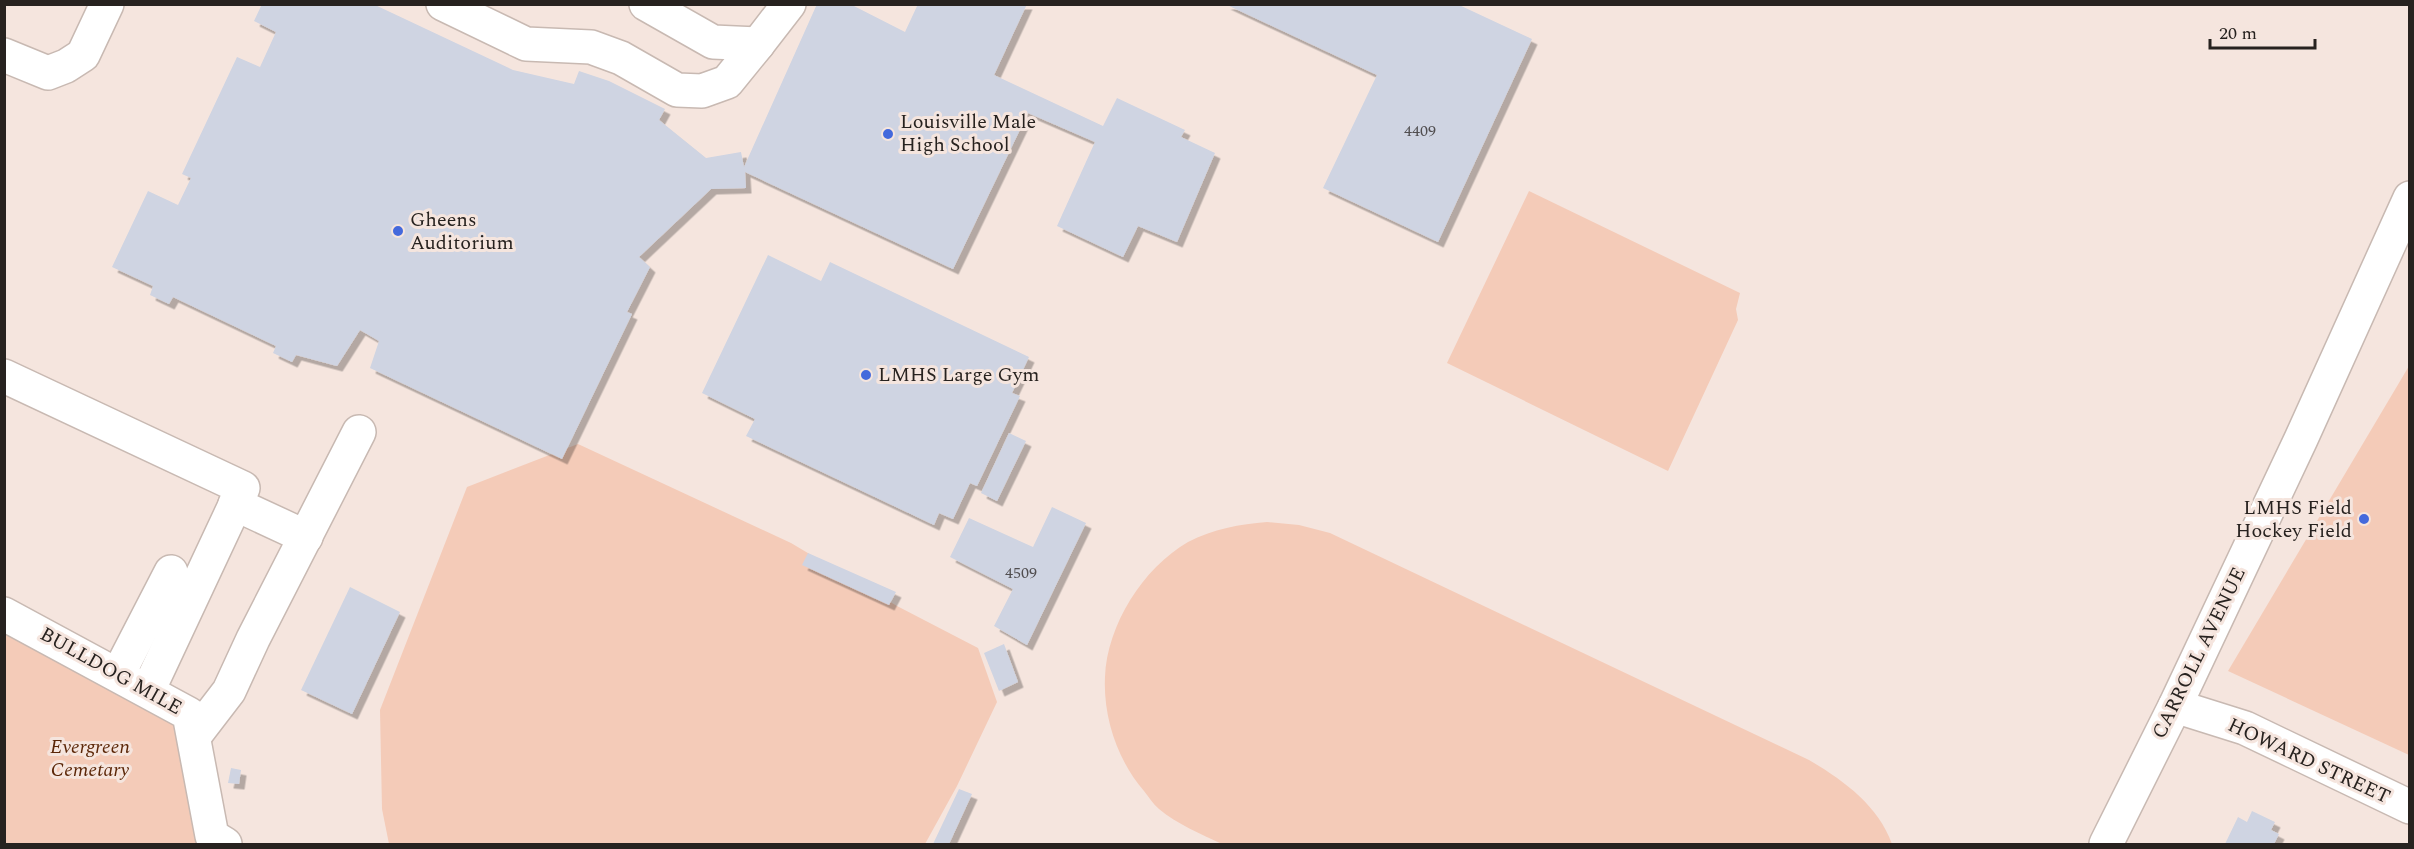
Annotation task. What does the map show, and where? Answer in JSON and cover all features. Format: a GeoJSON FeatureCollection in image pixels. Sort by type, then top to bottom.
{"type":"FeatureCollection","features":[{"type":"Feature","properties":{"kind":"street"},"geometry":{"type":"LineString","coordinates":[[4,55],[48,73],[66,66],[83,55],[106,4]]}},
{"type":"Feature","properties":{"kind":"street"},"geometry":{"type":"LineString","coordinates":[[443,4],[526,44],[591,47],[621,58],[677,90],[702,92],[727,82],[789,4]]}},
{"type":"Feature","properties":{"kind":"street"},"geometry":{"type":"LineString","coordinates":[[646,4],[713,42],[758,44]]}},
{"type":"Feature","properties":{"kind":"street","name":"CARROLL AVENUE"},"geometry":{"type":"LineString","coordinates":[[2106,844],[2175,706],[2296,450],[2409,198]]}},
{"type":"Feature","properties":{"kind":"street"},"geometry":{"type":"LineString","coordinates":[[4,376],[243,488],[154,678]]}},
{"type":"Feature","properties":{"kind":"street"},"geometry":{"type":"LineString","coordinates":[[4,603],[125,661],[154,678],[186,704],[193,724],[229,691],[253,639],[359,432]]}},
{"type":"Feature","properties":{"kind":"street"},"geometry":{"type":"LineString","coordinates":[[235,504],[306,537]]}},
{"type":"Feature","properties":{"kind":"street"},"geometry":{"type":"LineString","coordinates":[[125,661],[171,572]]}},
{"type":"Feature","properties":{"kind":"street","name":"BULLDOG MILE"},"geometry":{"type":"LineString","coordinates":[[4,614],[193,724],[218,840]]}},
{"type":"Feature","properties":{"kind":"street","name":"HOWARD STREET"},"geometry":{"type":"LineString","coordinates":[[2175,706],[2245,728],[2409,807]]}},
{"type":"Feature","properties":{"kind":"green space"},"geometry":{"type":"Polygon","coordinates":[[[1529,191],[1740,293],[1736,309],[1738,320],[1668,471],[1447,363],[1529,191]]]}},
{"type":"Feature","properties":{"kind":"green space","name":"LMHS Field Hockey Field"},"geometry":{"type":"Polygon","coordinates":[[[2409,366],[2409,755],[2228,671],[2409,366]]]}},
{"type":"Feature","properties":{"kind":"green space"},"geometry":{"type":"Polygon","coordinates":[[[578,444],[791,543],[897,606],[978,648],[997,702],[957,786],[925,844],[389,844],[382,809],[380,710],[467,487],[578,444]]]}},
{"type":"Feature","properties":{"kind":"green space"},"geometry":{"type":"Polygon","coordinates":[[[1267,522],[1299,525],[1330,533],[1809,760],[1847,785],[1869,806],[1886,830],[1892,844],[1222,844],[1189,828],[1155,805],[1135,779],[1120,753],[1107,708],[1105,677],[1107,657],[1120,618],[1130,600],[1142,582],[1172,553],[1188,542],[1217,530],[1267,522]]]}},
{"type":"Feature","properties":{"kind":"green space","name":"Evergreen Cemetary"},"geometry":{"type":"Polygon","coordinates":[[[4,614],[189,714],[225,844],[5,844],[4,614]]]}},
{"type":"Feature","properties":{"kind":"building","name":"Gheens Auditorium"},"geometry":{"type":"Polygon","coordinates":[[[262,4],[373,4],[513,70],[574,84],[579,71],[609,81],[665,109],[659,120],[706,158],[741,152],[744,167],[817,4],[850,4],[905,32],[918,4],[1027,4],[994,75],[1103,126],[1117,98],[1185,130],[1181,137],[1215,153],[1177,242],[1138,226],[1123,257],[1057,226],[1095,142],[1028,113],[953,269],[745,172],[746,188],[711,189],[639,257],[650,267],[627,312],[632,314],[562,459],[370,368],[379,341],[360,330],[337,366],[296,355],[292,362],[273,353],[276,346],[173,297],[169,304],[150,295],[153,286],[112,267],[148,191],[178,205],[191,178],[182,174],[237,57],[260,67],[276,32],[254,21],[262,4]]]}},
{"type":"Feature","properties":{"kind":"building"},"geometry":{"type":"Polygon","coordinates":[[[1225,4],[1457,4],[1532,39],[1438,242],[1323,188],[1377,75],[1225,4]]]}},
{"type":"Feature","properties":{"kind":"building","name":"LMHS Large Gym"},"geometry":{"type":"Polygon","coordinates":[[[768,255],[821,281],[830,262],[1029,357],[1012,393],[1020,396],[977,486],[970,483],[953,519],[939,513],[934,525],[746,436],[755,419],[702,393],[768,255]]]}},
{"type":"Feature","properties":{"kind":"building"},"geometry":{"type":"Polygon","coordinates":[[[1009,433],[1026,441],[997,501],[981,493],[1009,433]]]}},
{"type":"Feature","properties":{"kind":"building"},"geometry":{"type":"Polygon","coordinates":[[[1052,507],[1086,523],[1027,645],[994,626],[1013,589],[950,557],[969,518],[1033,547],[1052,507]]]}},
{"type":"Feature","properties":{"kind":"building"},"geometry":{"type":"Polygon","coordinates":[[[808,553],[896,592],[889,605],[802,565],[808,553]]]}},
{"type":"Feature","properties":{"kind":"building"},"geometry":{"type":"Polygon","coordinates":[[[350,587],[400,612],[352,714],[301,690],[350,587]]]}},
{"type":"Feature","properties":{"kind":"building"},"geometry":{"type":"Polygon","coordinates":[[[1004,644],[1018,682],[999,691],[984,653],[1004,644]]]}},
{"type":"Feature","properties":{"kind":"building"},"geometry":{"type":"Polygon","coordinates":[[[231,768],[241,770],[239,784],[228,783],[231,768]]]}},
{"type":"Feature","properties":{"kind":"building"},"geometry":{"type":"Polygon","coordinates":[[[959,789],[972,794],[949,844],[933,844],[959,789]]]}},
{"type":"Feature","properties":{"kind":"building"},"geometry":{"type":"Polygon","coordinates":[[[2252,811],[2275,822],[2271,830],[2279,834],[2274,844],[2225,844],[2238,817],[2247,822],[2252,811]]]}},
{"type":"Feature","properties":{"kind":"place","name":"Louisville Male High School"},"geometry":{"type":"Point","coordinates":[888,134]}},
{"type":"Feature","properties":{"kind":"place","name":"Gheens Auditorium"},"geometry":{"type":"Point","coordinates":[398,231]}},
{"type":"Feature","properties":{"kind":"place","name":"LMHS Large Gym"},"geometry":{"type":"Point","coordinates":[866,375]}},
{"type":"Feature","properties":{"kind":"place","name":"LMHS Field Hockey Field"},"geometry":{"type":"Point","coordinates":[2364,519]}}]}
